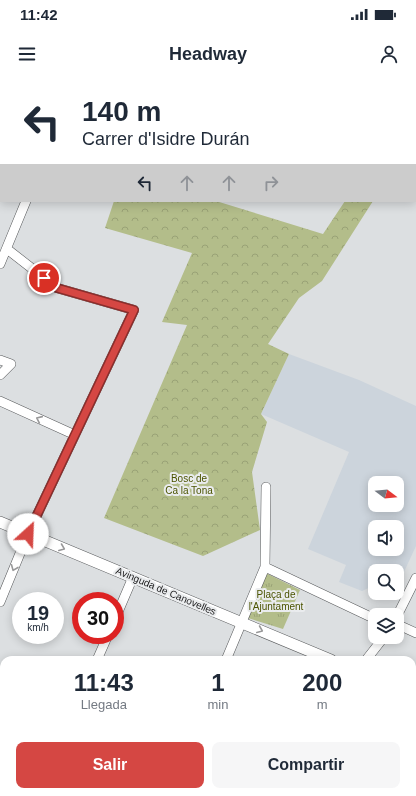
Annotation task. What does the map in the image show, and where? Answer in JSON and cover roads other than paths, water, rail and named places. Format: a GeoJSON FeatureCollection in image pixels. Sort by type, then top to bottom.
{"type":"FeatureCollection","features":[{"type":"Feature","properties":{"kind":"street"},"geometry":{"type":"LineString","coordinates":[[0,264],[26,202]]}},
{"type":"Feature","properties":{"kind":"street"},"geometry":{"type":"LineString","coordinates":[[0,602],[28,534],[134,310],[57,288],[7,249]]}},
{"type":"Feature","properties":{"kind":"street"},"geometry":{"type":"LineString","coordinates":[[0,360],[11,364],[0,375]]}},
{"type":"Feature","properties":{"kind":"street"},"geometry":{"type":"LineString","coordinates":[[0,402],[75,436]]}},
{"type":"Feature","properties":{"kind":"street"},"geometry":{"type":"LineString","coordinates":[[228,656],[266,567],[266,487]]}},
{"type":"Feature","properties":{"kind":"street","name":"Avinguda de Canovelles"},"geometry":{"type":"LineString","coordinates":[[0,522],[322,656]]}},
{"type":"Feature","properties":{"kind":"street"},"geometry":{"type":"LineString","coordinates":[[266,567],[368,616]]}},
{"type":"Feature","properties":{"kind":"street"},"geometry":{"type":"LineString","coordinates":[[124,598],[133,577]]}},
{"type":"Feature","properties":{"kind":"street"},"geometry":{"type":"LineString","coordinates":[[401,608],[416,578]]}},
{"type":"Feature","properties":{"kind":"street"},"geometry":{"type":"LineString","coordinates":[[404,627],[416,633]]}},
{"type":"Feature","properties":{"kind":"street"},"geometry":{"type":"LineString","coordinates":[[100,656],[104,644]]}},
{"type":"Feature","properties":{"kind":"street"},"geometry":{"type":"LineString","coordinates":[[369,656],[379,644]]}},
{"type":"Feature","properties":{"kind":"park label","name":"Bosc de Ca la Tona"},"geometry":{"type":"Point","coordinates":[189,484]}},
{"type":"Feature","properties":{"kind":"park label","name":"Plaça de l'Ajuntament"},"geometry":{"type":"Point","coordinates":[276,600]}}]}
